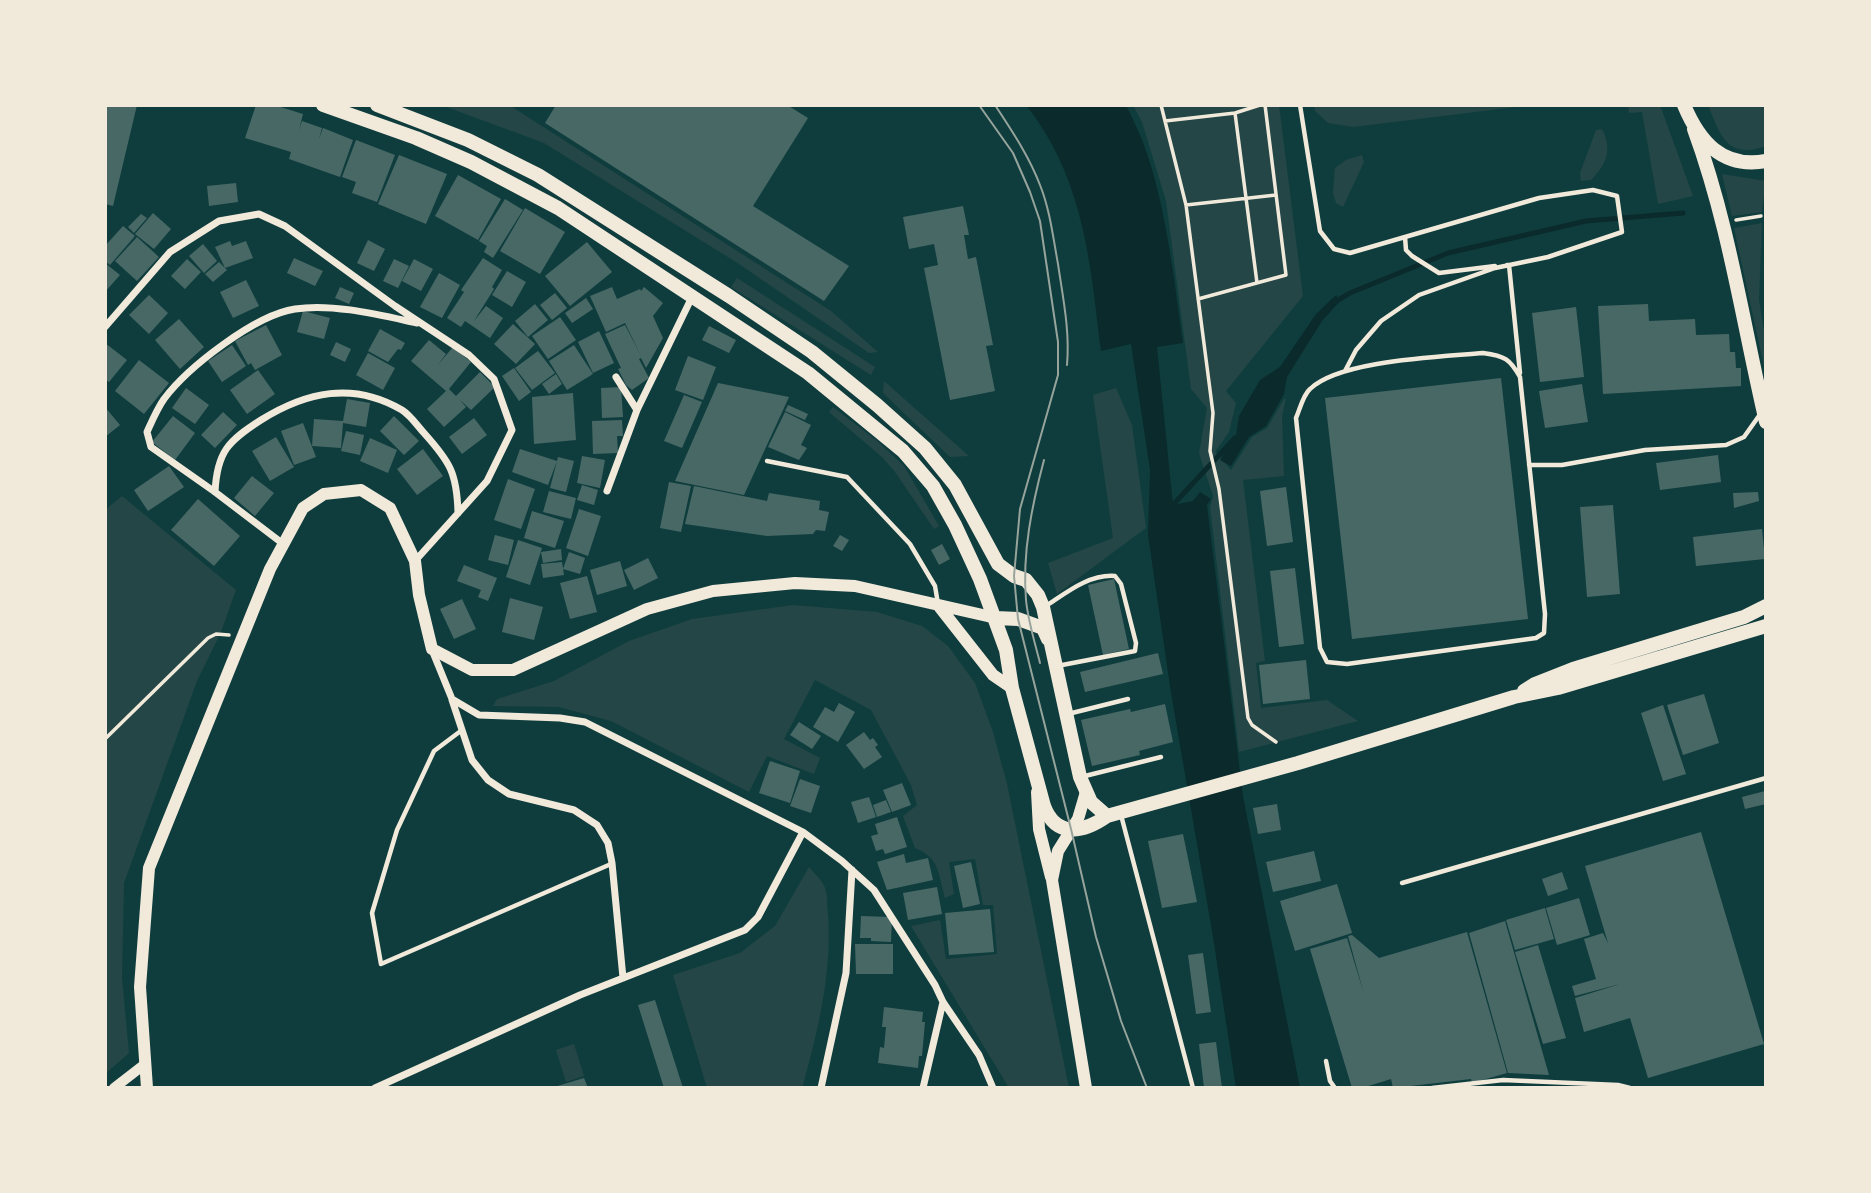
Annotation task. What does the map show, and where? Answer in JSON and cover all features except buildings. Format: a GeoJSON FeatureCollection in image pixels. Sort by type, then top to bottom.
{"type":"FeatureCollection","features":[{"type":"Feature","properties":{"kind":"main road"},"geometry":{"type":"LineString","coordinates":[[323,105],[416,138],[492,172],[558,208],[808,373],[903,451],[933,486],[955,525],[996,618],[1006,650],[1012,688],[1037,786],[1048,818],[1061,828],[1093,825],[1114,814],[1514,697],[1559,688],[1766,626]]}},
{"type":"Feature","properties":{"kind":"main road"},"geometry":{"type":"LineString","coordinates":[[377,105],[468,140],[538,176],[707,282],[812,352],[925,448],[955,485],[998,564],[1014,576],[1026,580],[1038,595],[1043,607],[1080,777],[1091,802],[1114,814]]}},
{"type":"Feature","properties":{"kind":"main road"},"geometry":{"type":"LineString","coordinates":[[1684,105],[1715,194],[1765,416]]}},
{"type":"Feature","properties":{"kind":"main road"},"geometry":{"type":"LineString","coordinates":[[1694,129],[1720,154],[1737,161],[1766,161]]}},
{"type":"Feature","properties":{"kind":"main road"},"geometry":{"type":"LineString","coordinates":[[147,1088],[140,987],[149,868],[282,543],[303,508],[324,494],[361,490],[390,508],[415,561],[419,595],[432,649],[472,670],[513,670],[647,609],[713,591],[795,583],[855,586],[996,618],[1018,619],[1043,628],[1055,660]]}},
{"type":"Feature","properties":{"kind":"main road"},"geometry":{"type":"LineString","coordinates":[[938,606],[993,675],[1012,688]]}},
{"type":"Feature","properties":{"kind":"main road"},"geometry":{"type":"LineString","coordinates":[[1514,697],[1535,684],[1573,669],[1744,617],[1766,606]]}},
{"type":"Feature","properties":{"kind":"main road"},"geometry":{"type":"LineString","coordinates":[[1742,634],[1766,636]]}},
{"type":"Feature","properties":{"kind":"main road"},"geometry":{"type":"LineString","coordinates":[[1037,786],[1040,829],[1052,880],[1086,1088]]}},
{"type":"Feature","properties":{"kind":"main road"},"geometry":{"type":"LineString","coordinates":[[1052,880],[1058,851],[1078,819],[1086,792]]}},
{"type":"Feature","properties":{"kind":"street"},"geometry":{"type":"LineString","coordinates":[[105,327],[170,252],[219,221],[259,214],[285,226],[470,355],[494,379],[512,430],[487,481],[415,561]]}},
{"type":"Feature","properties":{"kind":"street"},"geometry":{"type":"LineString","coordinates":[[607,491],[637,410],[692,296]]}},
{"type":"Feature","properties":{"kind":"street"},"geometry":{"type":"LineString","coordinates":[[282,543],[151,447],[147,432],[163,400],[190,370],[253,325],[293,309],[374,314],[423,324]]}},
{"type":"Feature","properties":{"kind":"street"},"geometry":{"type":"LineString","coordinates":[[616,377],[637,410]]}},
{"type":"Feature","properties":{"kind":"street"},"geometry":{"type":"LineString","coordinates":[[215,492],[216,472],[222,453],[245,430],[286,404],[325,393],[362,394],[403,410],[444,455],[457,486],[458,513]]}},
{"type":"Feature","properties":{"kind":"street"},"geometry":{"type":"LineString","coordinates":[[432,649],[472,760],[488,780],[509,794],[575,810],[597,825],[608,843],[623,978]]}},
{"type":"Feature","properties":{"kind":"street"},"geometry":{"type":"LineString","coordinates":[[452,699],[479,715],[560,718],[585,722],[803,832],[874,890],[979,1055],[993,1088]]}},
{"type":"Feature","properties":{"kind":"street"},"geometry":{"type":"LineString","coordinates":[[375,1088],[580,995],[745,930],[763,909],[803,832]]}},
{"type":"Feature","properties":{"kind":"street"},"geometry":{"type":"LineString","coordinates":[[821,1088],[846,973],[852,870]]}},
{"type":"Feature","properties":{"kind":"street"},"geometry":{"type":"LineString","coordinates":[[923,1088],[943,1002]]}},
{"type":"Feature","properties":{"kind":"street"},"geometry":{"type":"LineString","coordinates":[[114,1088],[145,1063]]}},
{"type":"Feature","properties":{"kind":"lane"},"geometry":{"type":"LineString","coordinates":[[1300,105],[1320,230],[1334,249],[1350,253],[1539,198],[1593,190],[1617,196],[1622,232],[1548,257],[1509,265],[1439,273],[1406,250],[1405,237]]}},
{"type":"Feature","properties":{"kind":"lane"},"geometry":{"type":"LineString","coordinates":[[1345,372],[1356,350],[1381,321],[1419,295],[1509,265]]}},
{"type":"Feature","properties":{"kind":"lane"},"geometry":{"type":"LineString","coordinates":[[1509,265],[1545,614],[1544,633],[1536,638],[1347,664],[1327,662],[1320,648],[1296,418],[1308,390],[1328,377],[1345,372],[1403,361],[1483,353],[1498,355],[1511,362],[1520,377]]}},
{"type":"Feature","properties":{"kind":"lane"},"geometry":{"type":"LineString","coordinates":[[1530,465],[1562,465],[1645,450],[1726,445],[1744,437],[1765,416]]}},
{"type":"Feature","properties":{"kind":"lane"},"geometry":{"type":"LineString","coordinates":[[767,461],[847,478],[910,544],[935,586],[938,606]]}},
{"type":"Feature","properties":{"kind":"lane"},"geometry":{"type":"LineString","coordinates":[[1043,607],[1082,583],[1106,575],[1115,576],[1121,584],[1136,643],[1135,651],[1123,655],[1055,660]]}},
{"type":"Feature","properties":{"kind":"lane"},"geometry":{"type":"LineString","coordinates":[[1067,714],[1128,699]]}},
{"type":"Feature","properties":{"kind":"lane"},"geometry":{"type":"LineString","coordinates":[[463,729],[434,751],[397,830],[372,914],[381,964],[612,863]]}},
{"type":"Feature","properties":{"kind":"lane"},"geometry":{"type":"LineString","coordinates":[[1080,777],[1161,757]]}},
{"type":"Feature","properties":{"kind":"lane"},"geometry":{"type":"LineString","coordinates":[[1402,883],[1766,778]]}},
{"type":"Feature","properties":{"kind":"lane"},"geometry":{"type":"LineString","coordinates":[[1114,814],[1193,1088]]}},
{"type":"Feature","properties":{"kind":"lane"},"geometry":{"type":"LineString","coordinates":[[1326,1061],[1330,1081],[1335,1088]]}},
{"type":"Feature","properties":{"kind":"lane"},"geometry":{"type":"LineString","coordinates":[[1432,1088],[1503,1080],[1618,1085],[1630,1088]]}},
{"type":"Feature","properties":{"kind":"path"},"geometry":{"type":"LineString","coordinates":[[1161,105],[1186,205],[1213,413],[1210,451],[1219,489],[1248,718],[1252,725],[1276,742]]}},
{"type":"Feature","properties":{"kind":"path"},"geometry":{"type":"LineString","coordinates":[[1165,121],[1235,113],[1262,105],[1286,275],[1198,299]]}},
{"type":"Feature","properties":{"kind":"path"},"geometry":{"type":"LineString","coordinates":[[1235,113],[1257,283]]}},
{"type":"Feature","properties":{"kind":"path"},"geometry":{"type":"LineString","coordinates":[[1186,205],[1276,195]]}},
{"type":"Feature","properties":{"kind":"path"},"geometry":{"type":"LineString","coordinates":[[1734,220],[1761,216]]}},
{"type":"Feature","properties":{"kind":"path"},"geometry":{"type":"LineString","coordinates":[[105,739],[208,638],[216,634],[242,636]]}},
{"type":"Feature","properties":{"kind":"shaded area"},"geometry":{"type":"Polygon","coordinates":[[[441,105],[509,105],[831,311],[878,352],[869,353],[736,262],[544,143],[441,105]]]}},
{"type":"Feature","properties":{"kind":"shaded area"},"geometry":{"type":"Polygon","coordinates":[[[1026,105],[1126,105],[1152,168],[1168,242],[1183,343],[1157,347],[1173,505],[1193,501],[1200,492],[1211,499],[1207,505],[1243,796],[1300,1088],[1236,1088],[1171,693],[1148,535],[1150,470],[1131,344],[1101,351],[1088,253],[1072,192],[1061,162],[1026,105]]]}},
{"type":"Feature","properties":{"kind":"shaded area"},"geometry":{"type":"Polygon","coordinates":[[[1133,105],[1279,105],[1303,296],[1226,391],[1236,403],[1229,432],[1215,452],[1231,470],[1252,437],[1267,428],[1286,399],[1282,416],[1284,476],[1243,480],[1265,661],[1256,663],[1261,708],[1327,700],[1358,721],[1239,752],[1210,507],[1213,496],[1199,453],[1207,408],[1191,389],[1166,201],[1142,122],[1133,105]]]}},
{"type":"Feature","properties":{"kind":"shaded area"},"geometry":{"type":"Polygon","coordinates":[[[1314,105],[1532,105],[1353,127],[1328,123],[1315,111],[1314,105]]]}},
{"type":"Feature","properties":{"kind":"shaded area"},"geometry":{"type":"Polygon","coordinates":[[[1628,105],[1660,105],[1693,196],[1658,204],[1642,112],[1629,113],[1628,105]]]}},
{"type":"Feature","properties":{"kind":"shaded area"},"geometry":{"type":"Polygon","coordinates":[[[1708,105],[1766,105],[1766,146],[1742,150],[1734,147],[1721,135],[1708,105]]]}},
{"type":"Feature","properties":{"kind":"shaded area"},"geometry":{"type":"Polygon","coordinates":[[[1602,129],[1607,144],[1604,163],[1591,180],[1581,181],[1580,173],[1596,130],[1602,129]]]}},
{"type":"Feature","properties":{"kind":"shaded area"},"geometry":{"type":"Polygon","coordinates":[[[1362,155],[1364,162],[1343,207],[1336,203],[1333,193],[1335,168],[1346,160],[1362,155]]]}},
{"type":"Feature","properties":{"kind":"shaded area"},"geometry":{"type":"Polygon","coordinates":[[[1722,174],[1766,181],[1762,212],[1732,216],[1722,174]]]}},
{"type":"Feature","properties":{"kind":"shaded area"},"geometry":{"type":"Polygon","coordinates":[[[1762,223],[1759,300],[1766,343],[1766,376],[1734,228],[1762,223]]]}},
{"type":"Feature","properties":{"kind":"shaded area"},"geometry":{"type":"Polygon","coordinates":[[[737,278],[875,367],[871,375],[731,287],[737,278]]]}},
{"type":"Feature","properties":{"kind":"shaded area"},"geometry":{"type":"Polygon","coordinates":[[[1336,295],[1340,301],[1322,321],[1287,377],[1284,394],[1266,426],[1249,437],[1231,466],[1220,460],[1236,436],[1239,416],[1260,380],[1280,367],[1316,314],[1336,295]]]}},
{"type":"Feature","properties":{"kind":"shaded area"},"geometry":{"type":"Polygon","coordinates":[[[884,381],[969,456],[950,457],[883,393],[884,381]]]}},
{"type":"Feature","properties":{"kind":"shaded area"},"geometry":{"type":"Polygon","coordinates":[[[1116,388],[1132,425],[1146,528],[1057,594],[1048,563],[1113,538],[1093,395],[1116,388]]]}},
{"type":"Feature","properties":{"kind":"shaded area"},"geometry":{"type":"Polygon","coordinates":[[[833,407],[876,440],[904,466],[939,526],[934,529],[882,457],[829,412],[833,407]]]}},
{"type":"Feature","properties":{"kind":"shaded area"},"geometry":{"type":"Polygon","coordinates":[[[122,496],[236,590],[221,632],[197,681],[124,883],[122,978],[129,1053],[105,1074],[105,510],[122,496]]]}},
{"type":"Feature","properties":{"kind":"shaded area"},"geometry":{"type":"Polygon","coordinates":[[[793,605],[877,612],[922,626],[948,646],[975,683],[993,732],[1007,784],[1069,1088],[1009,1088],[911,926],[940,920],[946,959],[997,954],[993,905],[983,905],[975,859],[949,862],[954,894],[945,898],[934,862],[915,848],[903,816],[917,805],[911,785],[871,710],[815,680],[784,739],[820,758],[814,774],[767,756],[749,792],[611,721],[559,707],[493,706],[497,699],[554,681],[629,641],[692,619],[793,605]]]}},
{"type":"Feature","properties":{"kind":"shaded area"},"geometry":{"type":"Polygon","coordinates":[[[809,867],[826,892],[829,927],[824,996],[802,1088],[707,1088],[673,975],[740,953],[775,926],[809,867]]]}},
{"type":"Feature","properties":{"kind":"shaded area"},"geometry":{"type":"Polygon","coordinates":[[[574,1044],[584,1076],[566,1082],[556,1050],[574,1044]]]}},
{"type":"Feature","properties":{"kind":"waterway"},"geometry":{"type":"LineString","coordinates":[[1333,303],[1350,293],[1448,253],[1586,221],[1683,213]]}},
{"type":"Feature","properties":{"kind":"waterway"},"geometry":{"type":"LineString","coordinates":[[1170,508],[1235,438]]}},
{"type":"Feature","properties":{"kind":"tram line"},"geometry":{"type":"LineString","coordinates":[[979,105],[1013,153],[1040,221],[1058,342],[1058,375],[1020,509],[1014,576],[1018,619],[1096,937],[1121,1021],[1147,1088]]}},
{"type":"Feature","properties":{"kind":"tram line"},"geometry":{"type":"LineString","coordinates":[[995,105],[1031,164],[1046,204],[1065,314],[1067,365]]}},
{"type":"Feature","properties":{"kind":"tram line"},"geometry":{"type":"LineString","coordinates":[[1040,663],[1027,608],[1025,565],[1032,512],[1044,460]]}}]}
